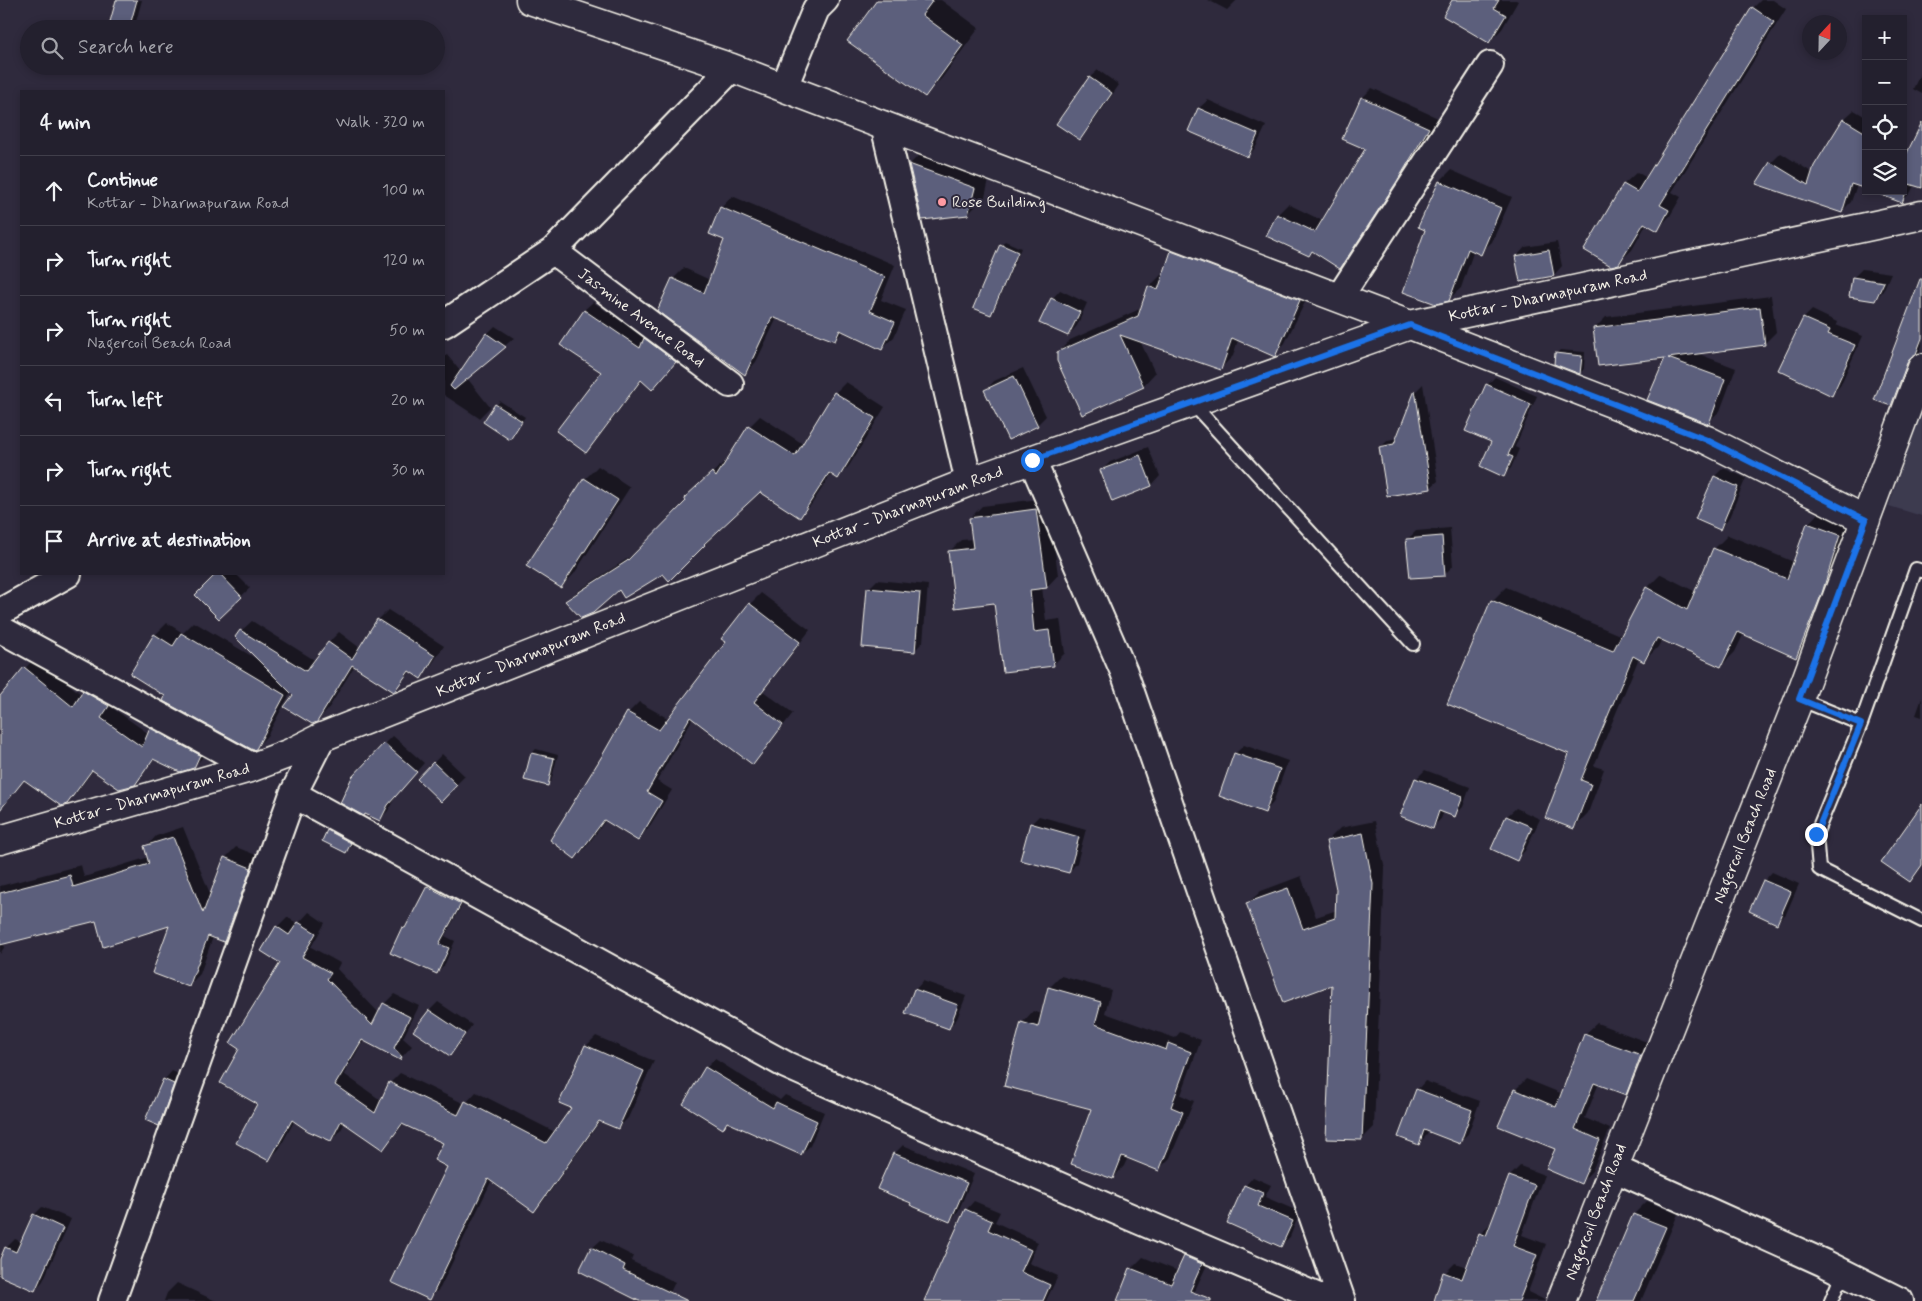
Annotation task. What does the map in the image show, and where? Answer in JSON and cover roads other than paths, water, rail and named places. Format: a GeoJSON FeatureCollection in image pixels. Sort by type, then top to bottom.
{"type":"FeatureCollection","features":[{"type":"Feature","properties":{"kind":"main road"},"geometry":{"type":"LineString","coordinates":[[530,0],[784,87],[1707,440],[1866,520]]}},
{"type":"Feature","properties":{"kind":"main road","name":"Kottar - Dharmapuram Road"},"geometry":{"type":"LineString","coordinates":[[0,840],[253,768],[322,737],[969,482],[1410,325],[1922,216]]}},
{"type":"Feature","properties":{"kind":"main road","name":"Nagercoil Beach Road"},"geometry":{"type":"LineString","coordinates":[[1561,1301],[1799,699],[1922,368]]}},
{"type":"Feature","properties":{"kind":"street"},"geometry":{"type":"LineString","coordinates":[[784,87],[816,8],[825,0]]}},
{"type":"Feature","properties":{"kind":"street"},"geometry":{"type":"LineString","coordinates":[[1339,298],[1490,65]]}},
{"type":"Feature","properties":{"kind":"street"},"geometry":{"type":"LineString","coordinates":[[445,323],[553,251],[732,68]]}},
{"type":"Feature","properties":{"kind":"street"},"geometry":{"type":"LineString","coordinates":[[884,125],[969,482]]}},
{"type":"Feature","properties":{"kind":"street","name":"Jasmine Avenue Road"},"geometry":{"type":"LineString","coordinates":[[553,251],[730,384]]}},
{"type":"Feature","properties":{"kind":"street"},"geometry":{"type":"LineString","coordinates":[[1032,460],[1124,672],[1342,1301]]}},
{"type":"Feature","properties":{"kind":"street"},"geometry":{"type":"LineString","coordinates":[[0,612],[66,575]]}},
{"type":"Feature","properties":{"kind":"street"},"geometry":{"type":"LineString","coordinates":[[0,629],[253,768]]}},
{"type":"Feature","properties":{"kind":"street"},"geometry":{"type":"LineString","coordinates":[[112,1301],[293,794],[322,737]]}},
{"type":"Feature","properties":{"kind":"street"},"geometry":{"type":"LineString","coordinates":[[293,794],[786,1065],[1328,1301]]}},
{"type":"Feature","properties":{"kind":"street"},"geometry":{"type":"LineString","coordinates":[[1613,1168],[1843,1272],[1900,1301]]}},
{"type":"Feature","properties":{"kind":"lane"},"geometry":{"type":"LineString","coordinates":[[1192,403],[1414,644]]}},
{"type":"Feature","properties":{"kind":"lane"},"geometry":{"type":"LineString","coordinates":[[1922,571],[1916,569],[1861,724],[1816,834],[1819,868],[1922,921]]}},
{"type":"Feature","properties":{"kind":"lane"},"geometry":{"type":"LineString","coordinates":[[1799,699],[1861,724]]}},
{"type":"Feature","properties":{"kind":"lane"},"geometry":{"type":"LineString","coordinates":[[1831,1301],[1843,1272]]}},
{"type":"Feature","properties":{"kind":"place","name":"Rose Building"},"geometry":{"type":"Point","coordinates":[942,202]}}]}
